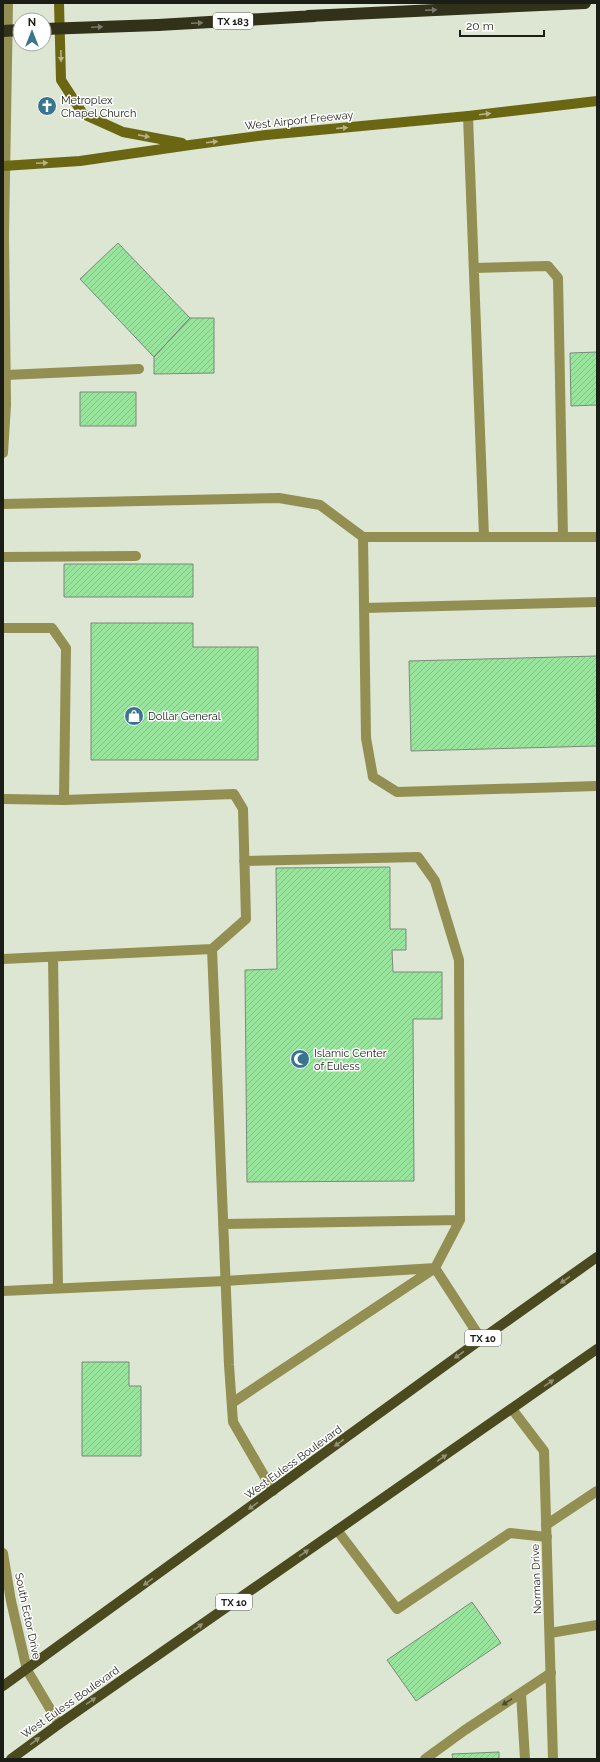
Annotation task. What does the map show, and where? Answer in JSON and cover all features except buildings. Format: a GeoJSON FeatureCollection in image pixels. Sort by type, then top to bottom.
{"type":"FeatureCollection","features":[{"type":"Feature","properties":{"kind":"highway","name":"TX 183"},"geometry":{"type":"LineString","coordinates":[[52,29],[158,25],[308,16],[417,3]]}},
{"type":"Feature","properties":{"kind":"highway"},"geometry":{"type":"LineString","coordinates":[[308,16],[585,3]]}},
{"type":"Feature","properties":{"kind":"main road"},"geometry":{"type":"LineString","coordinates":[[59,3],[61,80],[83,114],[123,132],[190,144]]}},
{"type":"Feature","properties":{"kind":"main road","name":"West Airport Freeway"},"geometry":{"type":"LineString","coordinates":[[4,166],[80,161],[190,144],[304,131],[468,116],[597,101]]}},
{"type":"Feature","properties":{"kind":"main road","name":"West Euless Boulevard"},"geometry":{"type":"LineString","coordinates":[[3,1686],[597,1257]]}},
{"type":"Feature","properties":{"kind":"main road","name":"West Euless Boulevard"},"geometry":{"type":"LineString","coordinates":[[11,1759],[59,1724],[597,1350]]}},
{"type":"Feature","properties":{"kind":"street"},"geometry":{"type":"LineString","coordinates":[[3,453],[6,405],[4,166],[8,3]]}},
{"type":"Feature","properties":{"kind":"street"},"geometry":{"type":"LineString","coordinates":[[468,116],[484,536]]}},
{"type":"Feature","properties":{"kind":"street"},"geometry":{"type":"LineString","coordinates":[[474,268],[548,266],[558,278],[563,537]]}},
{"type":"Feature","properties":{"kind":"street"},"geometry":{"type":"LineString","coordinates":[[6,375],[139,369]]}},
{"type":"Feature","properties":{"kind":"street"},"geometry":{"type":"LineString","coordinates":[[3,504],[279,498],[320,505],[363,536],[597,537]]}},
{"type":"Feature","properties":{"kind":"street"},"geometry":{"type":"LineString","coordinates":[[363,536],[366,738],[373,777],[397,792],[597,786]]}},
{"type":"Feature","properties":{"kind":"street"},"geometry":{"type":"LineString","coordinates":[[3,557],[136,556]]}},
{"type":"Feature","properties":{"kind":"street"},"geometry":{"type":"LineString","coordinates":[[364,608],[597,602]]}},
{"type":"Feature","properties":{"kind":"street"},"geometry":{"type":"LineString","coordinates":[[3,628],[52,628],[66,648],[64,800]]}},
{"type":"Feature","properties":{"kind":"street"},"geometry":{"type":"LineString","coordinates":[[3,799],[64,800],[234,794],[243,809],[246,919],[212,949],[3,959]]}},
{"type":"Feature","properties":{"kind":"street"},"geometry":{"type":"LineString","coordinates":[[232,1403],[435,1268],[460,1220],[459,960],[435,881],[418,857],[244,861]]}},
{"type":"Feature","properties":{"kind":"street"},"geometry":{"type":"LineString","coordinates":[[212,949],[225,1281],[233,1422],[273,1491]]}},
{"type":"Feature","properties":{"kind":"street"},"geometry":{"type":"LineString","coordinates":[[53,957],[58,1288]]}},
{"type":"Feature","properties":{"kind":"street"},"geometry":{"type":"LineString","coordinates":[[223,1224],[460,1220]]}},
{"type":"Feature","properties":{"kind":"street"},"geometry":{"type":"LineString","coordinates":[[3,1291],[225,1281],[435,1268]]}},
{"type":"Feature","properties":{"kind":"street"},"geometry":{"type":"LineString","coordinates":[[435,1268],[481,1340]]}},
{"type":"Feature","properties":{"kind":"street","name":"Norman Drive"},"geometry":{"type":"LineString","coordinates":[[512,1409],[544,1451],[553,1759]]}},
{"type":"Feature","properties":{"kind":"street"},"geometry":{"type":"LineString","coordinates":[[546,1525],[597,1491]]}},
{"type":"Feature","properties":{"kind":"street"},"geometry":{"type":"LineString","coordinates":[[337,1530],[397,1609],[510,1533],[547,1537]]}},
{"type":"Feature","properties":{"kind":"street","name":"South Ector Drive"},"geometry":{"type":"LineString","coordinates":[[3,1553],[11,1601],[27,1670],[59,1724]]}},
{"type":"Feature","properties":{"kind":"street"},"geometry":{"type":"LineString","coordinates":[[550,1632],[597,1625]]}},
{"type":"Feature","properties":{"kind":"street"},"geometry":{"type":"LineString","coordinates":[[425,1759],[551,1673]]}},
{"type":"Feature","properties":{"kind":"street"},"geometry":{"type":"LineString","coordinates":[[521,1693],[525,1759]]}},
{"type":"Feature","properties":{"kind":"place","name":"Metroplex Chapel Church"},"geometry":{"type":"Point","coordinates":[47,106]}},
{"type":"Feature","properties":{"kind":"place","name":"Dollar General"},"geometry":{"type":"Point","coordinates":[134,716]}},
{"type":"Feature","properties":{"kind":"place","name":"Islamic Center of Euless"},"geometry":{"type":"Point","coordinates":[300,1059]}}]}
